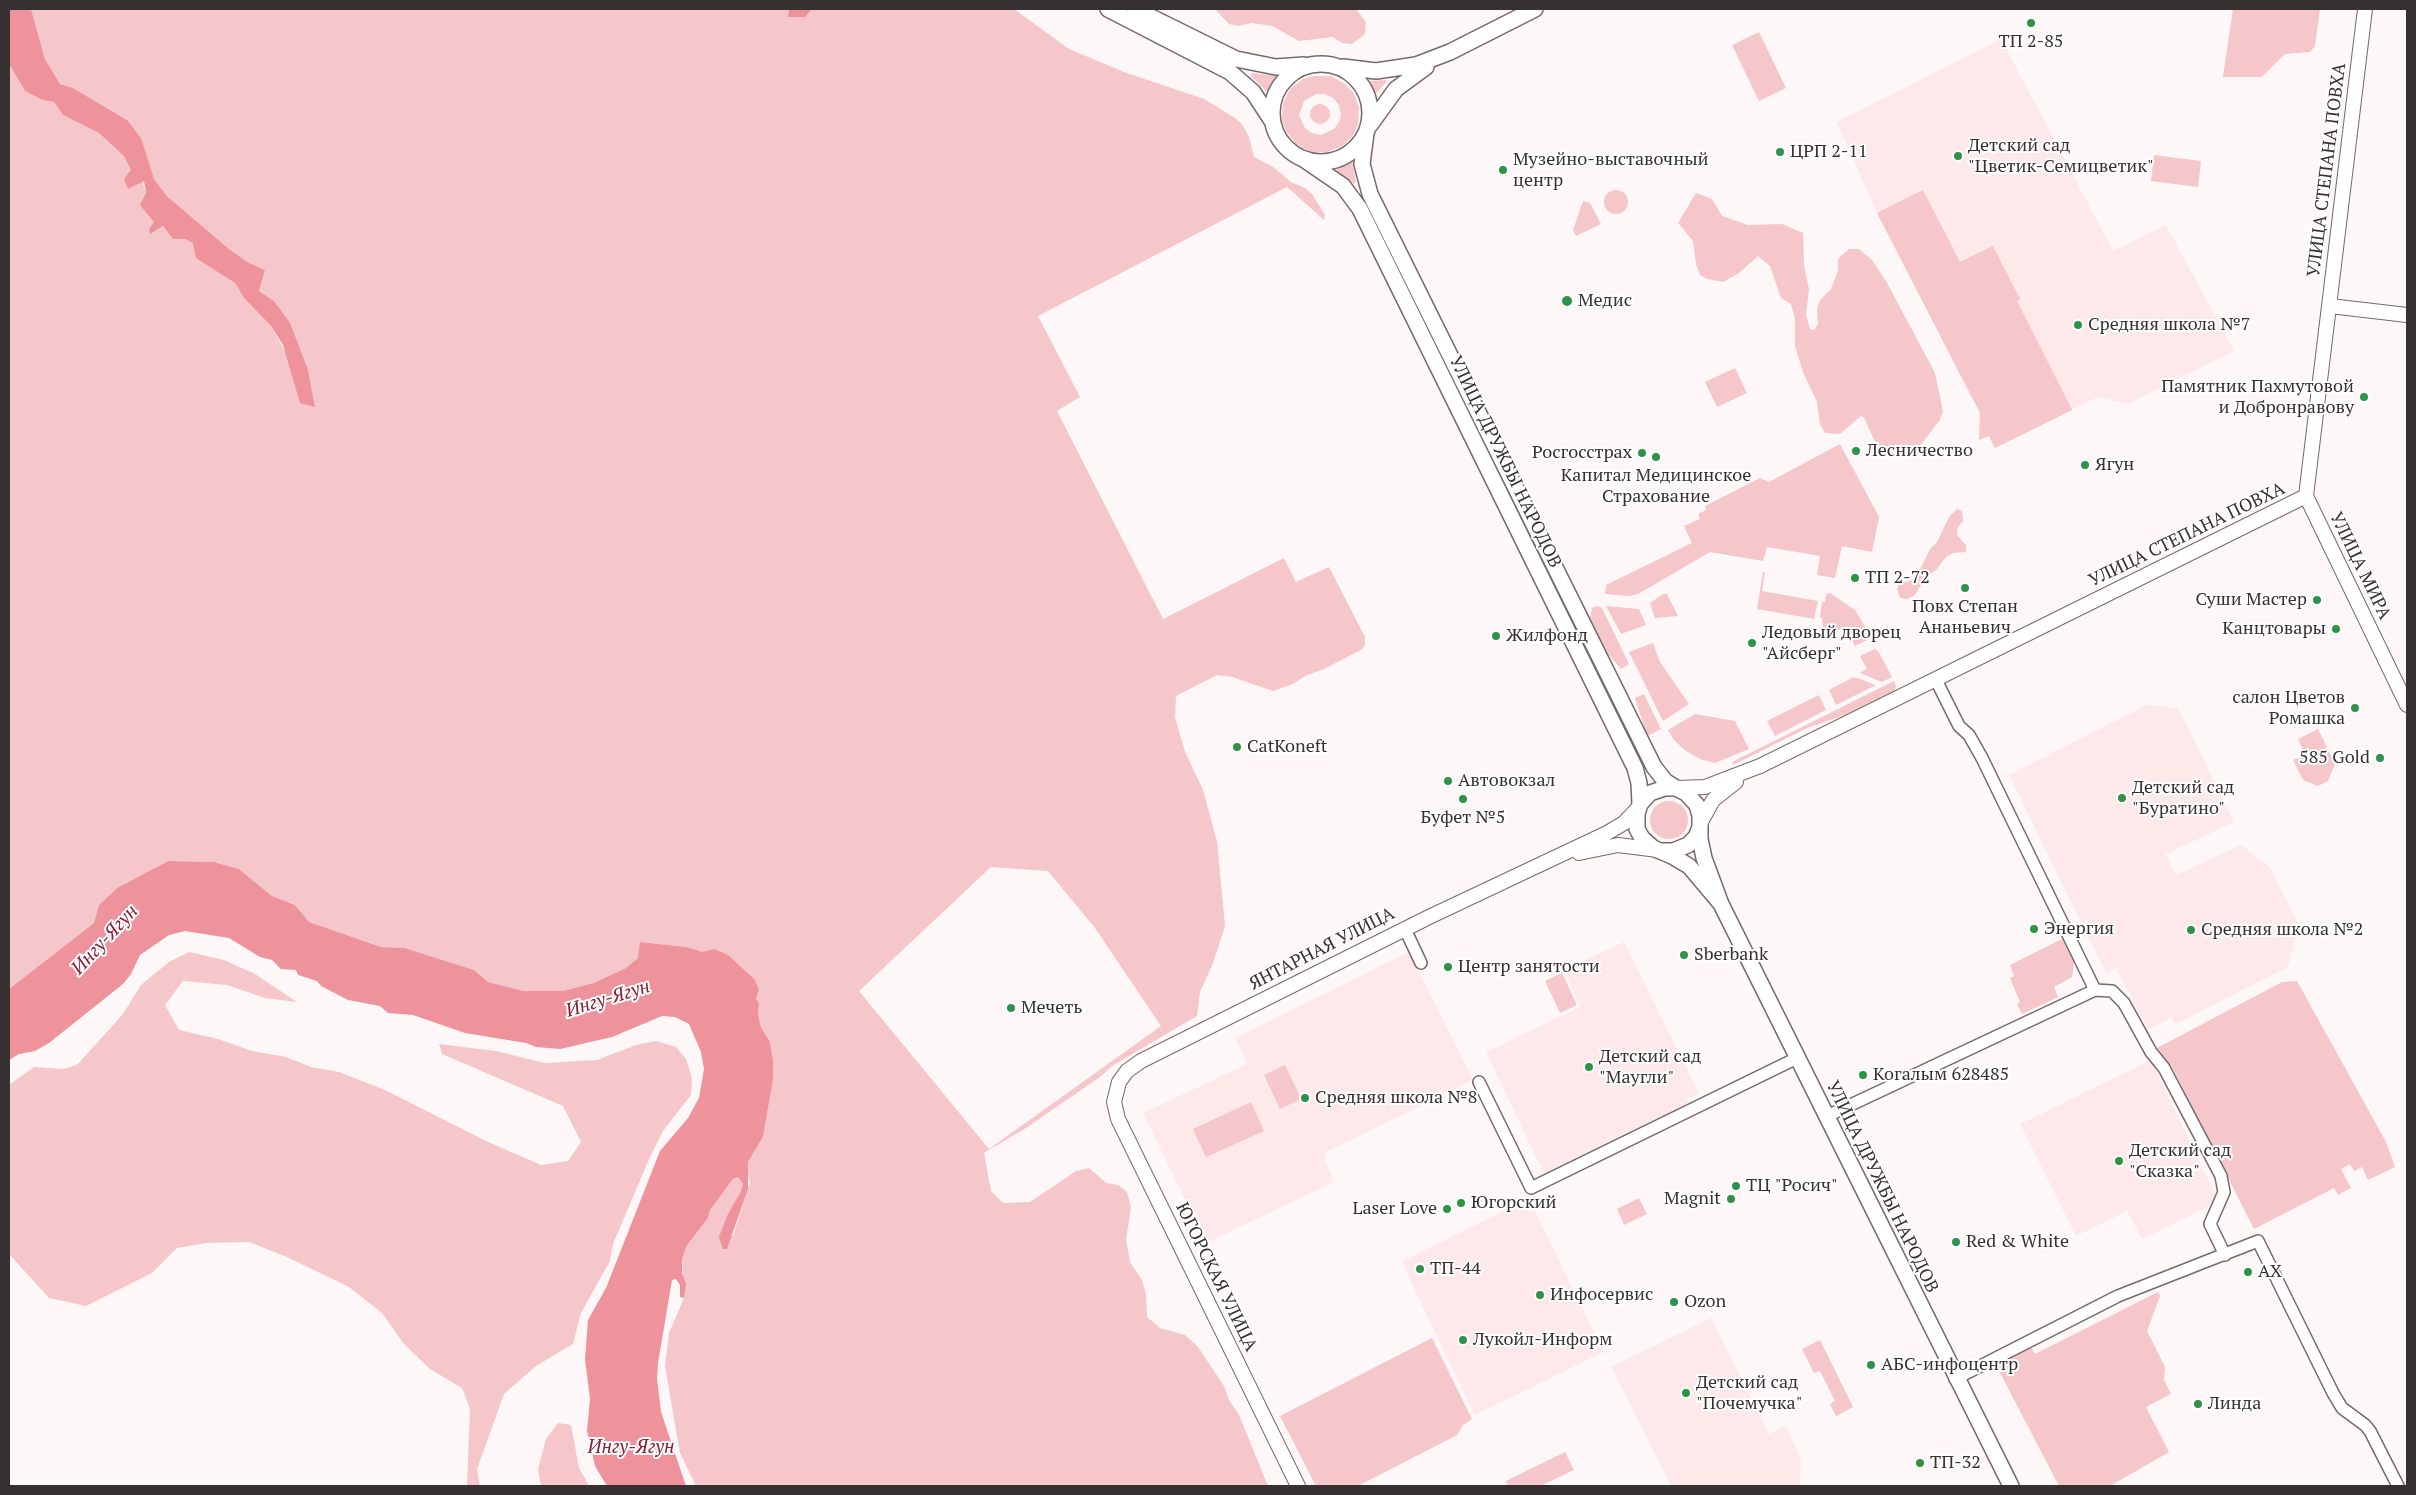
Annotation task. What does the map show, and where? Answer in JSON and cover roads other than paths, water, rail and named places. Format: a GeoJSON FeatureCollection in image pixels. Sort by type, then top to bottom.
{"type":"FeatureCollection","features":[{"type":"Feature","properties":{"kind":"main road"},"geometry":{"type":"LineString","coordinates":[[1108,9],[1230,72],[1253,92],[1273,123],[1281,142],[1302,158],[1323,162],[1339,159],[1353,150],[1396,89],[1450,52]]}},
{"type":"Feature","properties":{"kind":"main road"},"geometry":{"type":"LineString","coordinates":[[1135,9],[1236,59],[1276,67],[1316,64],[1363,70],[1388,70],[1416,65],[1450,52],[1535,9]]}},
{"type":"Feature","properties":{"kind":"main road"},"geometry":{"type":"LineString","coordinates":[[1273,123],[1273,101],[1283,82],[1300,69],[1316,64]]}},
{"type":"Feature","properties":{"kind":"main road"},"geometry":{"type":"LineString","coordinates":[[1332,65],[1347,72],[1362,87],[1370,107],[1367,131]]}},
{"type":"Feature","properties":{"kind":"main road","name":"УЛИЦА ДРУЖБЫ НАРОДОВ"},"geometry":{"type":"LineString","coordinates":[[1367,131],[1362,164],[1370,194],[1654,768],[1665,782],[1676,788]]}},
{"type":"Feature","properties":{"kind":"main road","name":"УЛИЦА ДРУЖБЫ НАРОДОВ"},"geometry":{"type":"LineString","coordinates":[[1302,158],[1343,186],[1360,208],[1634,768],[1639,783],[1639,806]]}},
{"type":"Feature","properties":{"kind":"main road"},"geometry":{"type":"LineString","coordinates":[[1676,788],[1694,800],[1699,810],[1704,858],[1720,904],[1689,866],[1645,842],[1639,833],[1636,820],[1639,806],[1654,791],[1676,788]]}},
{"type":"Feature","properties":{"kind":"main road"},"geometry":{"type":"LineString","coordinates":[[1660,851],[1673,852],[1688,845],[1696,837],[1700,824]]}},
{"type":"Feature","properties":{"kind":"main road","name":"УЛИЦА ДРУЖБЫ НАРОДОВ"},"geometry":{"type":"LineString","coordinates":[[1720,904],[1955,1379],[2011,1486]]}},
{"type":"Feature","properties":{"kind":"street","name":"УЛИЦА СТЕПАНА ПОВХА"},"geometry":{"type":"LineString","coordinates":[[1760,766],[2306,496],[2364,12]]}},
{"type":"Feature","properties":{"kind":"street"},"geometry":{"type":"LineString","coordinates":[[2330,306],[2407,315]]}},
{"type":"Feature","properties":{"kind":"street","name":"УЛИЦА МИРА"},"geometry":{"type":"LineString","coordinates":[[2306,496],[2407,705]]}},
{"type":"Feature","properties":{"kind":"street"},"geometry":{"type":"LineString","coordinates":[[1936,680],[1959,726],[1969,735],[1982,758],[2095,990]]}},
{"type":"Feature","properties":{"kind":"street"},"geometry":{"type":"LineString","coordinates":[[1676,788],[1694,789],[1705,787],[1760,766]]}},
{"type":"Feature","properties":{"kind":"street"},"geometry":{"type":"LineString","coordinates":[[1700,824],[1709,805],[1718,794],[1760,766]]}},
{"type":"Feature","properties":{"kind":"street"},"geometry":{"type":"LineString","coordinates":[[1550,862],[1617,827],[1639,806]]}},
{"type":"Feature","properties":{"kind":"street"},"geometry":{"type":"LineString","coordinates":[[1550,862],[1608,846],[1631,845],[1660,851]]}},
{"type":"Feature","properties":{"kind":"street","name":"ЯНТАРНАЯ УЛИЦА"},"geometry":{"type":"LineString","coordinates":[[1119,1082],[1127,1071],[1141,1061],[1405,928],[1550,862]]}},
{"type":"Feature","properties":{"kind":"street"},"geometry":{"type":"LineString","coordinates":[[1405,928],[1421,963]]}},
{"type":"Feature","properties":{"kind":"street"},"geometry":{"type":"LineString","coordinates":[[1826,1116],[2095,990],[2112,991],[2124,1002],[2151,1052],[2164,1068],[2221,1176],[2224,1192],[2210,1224],[2225,1255]]}},
{"type":"Feature","properties":{"kind":"street"},"geometry":{"type":"LineString","coordinates":[[1480,1082],[1531,1188],[1797,1058]]}},
{"type":"Feature","properties":{"kind":"street","name":"ЮГОРСКАЯ УЛИЦА"},"geometry":{"type":"LineString","coordinates":[[1119,1082],[1114,1102],[1118,1119],[1298,1486]]}},
{"type":"Feature","properties":{"kind":"street"},"geometry":{"type":"LineString","coordinates":[[1955,1379],[2118,1296],[2258,1241],[2333,1393],[2342,1408],[2370,1431],[2398,1486]]}},
{"type":"Feature","properties":{"kind":"water"},"geometry":{"type":"Polygon","coordinates":[[[9,9],[31,9],[45,59],[60,84],[73,88],[127,120],[141,138],[154,179],[167,196],[229,249],[249,263],[265,270],[259,291],[274,301],[290,323],[308,370],[315,407],[300,403],[283,345],[271,326],[244,298],[235,283],[196,258],[193,243],[185,239],[173,239],[163,226],[150,234],[149,229],[154,222],[140,205],[146,193],[144,181],[128,189],[124,179],[131,170],[124,156],[99,133],[63,115],[54,102],[42,100],[25,91],[9,64],[9,9]]]}},
{"type":"Feature","properties":{"kind":"water"},"geometry":{"type":"Polygon","coordinates":[[[789,9],[812,9],[805,17],[788,17],[789,9]]]}},
{"type":"Feature","properties":{"kind":"water","name":"Ингу-Ягун"},"geometry":{"type":"Polygon","coordinates":[[[168,861],[214,862],[239,869],[272,896],[295,905],[309,922],[381,947],[405,948],[474,970],[488,982],[524,991],[563,991],[593,983],[626,968],[638,958],[640,942],[687,947],[702,952],[714,949],[728,955],[755,980],[759,990],[756,999],[759,1003],[758,1015],[761,1027],[770,1042],[773,1060],[773,1080],[763,1137],[748,1162],[748,1189],[727,1249],[723,1249],[719,1237],[743,1184],[738,1177],[733,1179],[710,1210],[708,1218],[687,1245],[682,1259],[682,1273],[686,1284],[684,1298],[680,1297],[680,1285],[676,1279],[672,1280],[658,1363],[657,1378],[661,1412],[686,1486],[607,1486],[595,1466],[587,1431],[590,1399],[585,1359],[588,1320],[606,1288],[660,1151],[688,1118],[699,1098],[704,1069],[701,1052],[689,1024],[675,1017],[662,1016],[612,1037],[560,1049],[536,1047],[526,1043],[465,1033],[413,1015],[388,1013],[380,1006],[348,1000],[321,986],[317,981],[298,975],[296,970],[281,969],[272,960],[260,957],[229,938],[185,931],[169,935],[140,955],[131,974],[123,984],[49,1043],[35,1051],[19,1054],[9,1060],[9,989],[94,923],[99,905],[117,888],[168,861]]]}},
{"type":"Feature","properties":{"kind":"place","name":"ТП 2-85"},"geometry":{"type":"Point","coordinates":[2031,23]}},
{"type":"Feature","properties":{"kind":"place","name":"ЦРП 2-11"},"geometry":{"type":"Point","coordinates":[1780,152]}},
{"type":"Feature","properties":{"kind":"place","name":"Детский сад \"Цветик-Семицветик\""},"geometry":{"type":"Point","coordinates":[1958,156]}},
{"type":"Feature","properties":{"kind":"place","name":"Музейно-выставочный центр"},"geometry":{"type":"Point","coordinates":[1503,170]}},
{"type":"Feature","properties":{"kind":"place","name":"Медис"},"geometry":{"type":"Point","coordinates":[1567,301]}},
{"type":"Feature","properties":{"kind":"place","name":"Средняя школа №7"},"geometry":{"type":"Point","coordinates":[2078,325]}},
{"type":"Feature","properties":{"kind":"place","name":"Памятник Пахмутовой и Добронравову"},"geometry":{"type":"Point","coordinates":[2364,397]}},
{"type":"Feature","properties":{"kind":"place","name":"Лесничество"},"geometry":{"type":"Point","coordinates":[1856,451]}},
{"type":"Feature","properties":{"kind":"place","name":"Росгосстрах"},"geometry":{"type":"Point","coordinates":[1642,453]}},
{"type":"Feature","properties":{"kind":"place","name":"Капитал Медицинское Страхование"},"geometry":{"type":"Point","coordinates":[1656,457]}},
{"type":"Feature","properties":{"kind":"place","name":"Ягун"},"geometry":{"type":"Point","coordinates":[2085,465]}},
{"type":"Feature","properties":{"kind":"place","name":"ТП 2-72"},"geometry":{"type":"Point","coordinates":[1855,578]}},
{"type":"Feature","properties":{"kind":"place","name":"Повх Степан Ананьевич"},"geometry":{"type":"Point","coordinates":[1965,588]}},
{"type":"Feature","properties":{"kind":"place","name":"Суши Мастер"},"geometry":{"type":"Point","coordinates":[2317,600]}},
{"type":"Feature","properties":{"kind":"place","name":"Канцтовары"},"geometry":{"type":"Point","coordinates":[2336,629]}},
{"type":"Feature","properties":{"kind":"place","name":"Жилфонд"},"geometry":{"type":"Point","coordinates":[1496,636]}},
{"type":"Feature","properties":{"kind":"place","name":"Ледовый дворец \"Айсберг\""},"geometry":{"type":"Point","coordinates":[1752,643]}},
{"type":"Feature","properties":{"kind":"place","name":"салон Цветов Ромашка"},"geometry":{"type":"Point","coordinates":[2355,708]}},
{"type":"Feature","properties":{"kind":"place","name":"CatKoneft"},"geometry":{"type":"Point","coordinates":[1237,747]}},
{"type":"Feature","properties":{"kind":"place","name":"585 Gold"},"geometry":{"type":"Point","coordinates":[2380,758]}},
{"type":"Feature","properties":{"kind":"place","name":"Автовокзал"},"geometry":{"type":"Point","coordinates":[1448,781]}},
{"type":"Feature","properties":{"kind":"place","name":"Детский сад \"Буратино\""},"geometry":{"type":"Point","coordinates":[2122,798]}},
{"type":"Feature","properties":{"kind":"place","name":"Буфет №5"},"geometry":{"type":"Point","coordinates":[1463,799]}},
{"type":"Feature","properties":{"kind":"place","name":"Энергия"},"geometry":{"type":"Point","coordinates":[2034,929]}},
{"type":"Feature","properties":{"kind":"place","name":"Средняя школа №2"},"geometry":{"type":"Point","coordinates":[2191,930]}},
{"type":"Feature","properties":{"kind":"place","name":"Sberbank"},"geometry":{"type":"Point","coordinates":[1684,955]}},
{"type":"Feature","properties":{"kind":"place","name":"Центр занятости"},"geometry":{"type":"Point","coordinates":[1448,967]}},
{"type":"Feature","properties":{"kind":"place","name":"Мечеть"},"geometry":{"type":"Point","coordinates":[1011,1008]}},
{"type":"Feature","properties":{"kind":"place","name":"Детский сад \"Маугли\""},"geometry":{"type":"Point","coordinates":[1589,1067]}},
{"type":"Feature","properties":{"kind":"place","name":"Когалым 628485"},"geometry":{"type":"Point","coordinates":[1863,1075]}},
{"type":"Feature","properties":{"kind":"place","name":"Средняя школа №8"},"geometry":{"type":"Point","coordinates":[1305,1098]}},
{"type":"Feature","properties":{"kind":"place","name":"Детский сад \"Сказка\""},"geometry":{"type":"Point","coordinates":[2119,1161]}},
{"type":"Feature","properties":{"kind":"place","name":"ТЦ \"Росич\""},"geometry":{"type":"Point","coordinates":[1736,1186]}},
{"type":"Feature","properties":{"kind":"place","name":"Magnit"},"geometry":{"type":"Point","coordinates":[1731,1199]}},
{"type":"Feature","properties":{"kind":"place","name":"Югорский"},"geometry":{"type":"Point","coordinates":[1461,1203]}},
{"type":"Feature","properties":{"kind":"place","name":"Laser Love"},"geometry":{"type":"Point","coordinates":[1447,1209]}},
{"type":"Feature","properties":{"kind":"place","name":"Red & White"},"geometry":{"type":"Point","coordinates":[1956,1242]}},
{"type":"Feature","properties":{"kind":"place","name":"ТП-44"},"geometry":{"type":"Point","coordinates":[1420,1269]}},
{"type":"Feature","properties":{"kind":"place","name":"АХ"},"geometry":{"type":"Point","coordinates":[2248,1272]}},
{"type":"Feature","properties":{"kind":"place","name":"Инфосервис"},"geometry":{"type":"Point","coordinates":[1540,1295]}},
{"type":"Feature","properties":{"kind":"place","name":"Ozon"},"geometry":{"type":"Point","coordinates":[1674,1302]}},
{"type":"Feature","properties":{"kind":"place","name":"Лукойл-Информ"},"geometry":{"type":"Point","coordinates":[1463,1340]}},
{"type":"Feature","properties":{"kind":"place","name":"АБС-инфоцентр"},"geometry":{"type":"Point","coordinates":[1871,1365]}},
{"type":"Feature","properties":{"kind":"place","name":"Детский сад \"Почемучка\""},"geometry":{"type":"Point","coordinates":[1686,1393]}},
{"type":"Feature","properties":{"kind":"place","name":"Линда"},"geometry":{"type":"Point","coordinates":[2198,1404]}},
{"type":"Feature","properties":{"kind":"place","name":"ТП-32"},"geometry":{"type":"Point","coordinates":[1920,1463]}}]}
